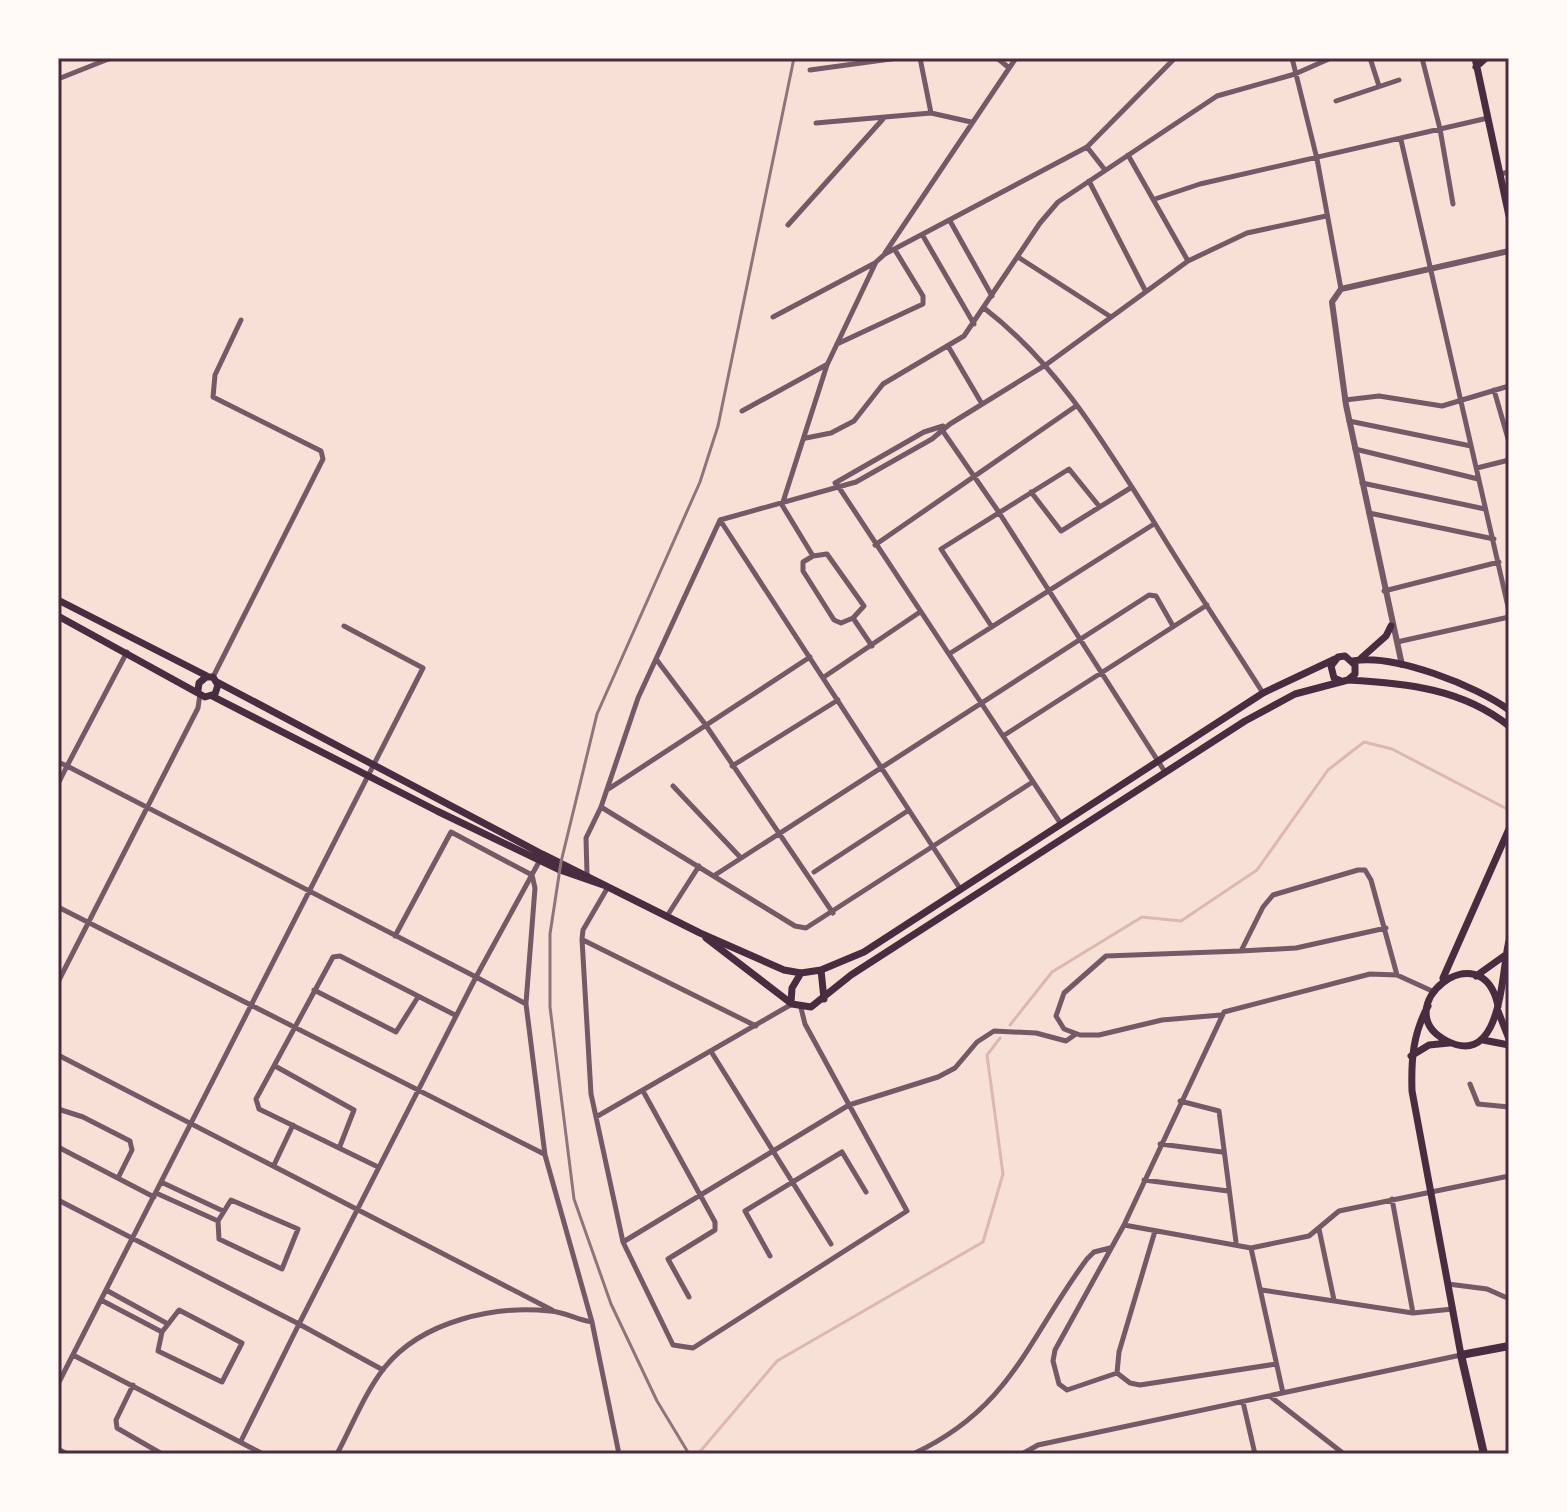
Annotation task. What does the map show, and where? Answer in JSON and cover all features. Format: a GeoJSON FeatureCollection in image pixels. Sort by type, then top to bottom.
{"type":"FeatureCollection","features":[{"type":"Feature","properties":{"kind":"main road"},"geometry":{"type":"LineString","coordinates":[[1475,58],[1509,216]]}},
{"type":"Feature","properties":{"kind":"main road"},"geometry":{"type":"LineString","coordinates":[[1476,67],[1486,58]]}},
{"type":"Feature","properties":{"kind":"main road"},"geometry":{"type":"LineString","coordinates":[[58,600],[462,809],[542,854],[700,933],[784,970],[801,973],[821,970],[864,952],[1263,693],[1335,659],[1345,656],[1402,665],[1474,689],[1509,710]]}},
{"type":"Feature","properties":{"kind":"main road"},"geometry":{"type":"LineString","coordinates":[[58,616],[368,776],[585,881],[608,886]]}},
{"type":"Feature","properties":{"kind":"main road"},"geometry":{"type":"LineString","coordinates":[[700,933],[795,1005],[811,1007],[851,975],[1276,703],[1345,681],[1355,674],[1356,660],[1386,636],[1391,626]]}},
{"type":"Feature","properties":{"kind":"main road"},"geometry":{"type":"LineString","coordinates":[[1335,659],[1331,670],[1345,681],[1419,686],[1489,710],[1509,726]]}},
{"type":"Feature","properties":{"kind":"main road"},"geometry":{"type":"LineString","coordinates":[[199,691],[200,680],[213,679]]}},
{"type":"Feature","properties":{"kind":"main road"},"geometry":{"type":"LineString","coordinates":[[211,697],[217,692],[213,679]]}},
{"type":"Feature","properties":{"kind":"main road"},"geometry":{"type":"LineString","coordinates":[[1484,1454],[1461,1355],[1430,1190],[1412,1091],[1411,1056],[1418,1024],[1432,991],[1442,980],[1501,841],[1509,829]]}},
{"type":"Feature","properties":{"kind":"main road"},"geometry":{"type":"LineString","coordinates":[[1411,1056],[1429,1045],[1467,1044],[1480,1040],[1491,1030],[1498,1008],[1509,941]]}},
{"type":"Feature","properties":{"kind":"main road"},"geometry":{"type":"LineString","coordinates":[[1476,976],[1506,954]]}},
{"type":"Feature","properties":{"kind":"main road"},"geometry":{"type":"LineString","coordinates":[[821,970],[824,999]]}},
{"type":"Feature","properties":{"kind":"main road"},"geometry":{"type":"LineString","coordinates":[[795,1005],[792,988],[801,973]]}},
{"type":"Feature","properties":{"kind":"main road"},"geometry":{"type":"LineString","coordinates":[[1442,980],[1455,974],[1476,976],[1489,985],[1509,1039]]}},
{"type":"Feature","properties":{"kind":"main road"},"geometry":{"type":"LineString","coordinates":[[1428,1006],[1434,1029],[1452,1043]]}},
{"type":"Feature","properties":{"kind":"main road"},"geometry":{"type":"LineString","coordinates":[[1480,1040],[1509,1045]]}},
{"type":"Feature","properties":{"kind":"main road"},"geometry":{"type":"LineString","coordinates":[[1461,1355],[1509,1346]]}},
{"type":"Feature","properties":{"kind":"street"},"geometry":{"type":"LineString","coordinates":[[58,79],[111,58]]}},
{"type":"Feature","properties":{"kind":"street"},"geometry":{"type":"LineString","coordinates":[[810,70],[898,58]]}},
{"type":"Feature","properties":{"kind":"street"},"geometry":{"type":"LineString","coordinates":[[920,58],[931,113]]}},
{"type":"Feature","properties":{"kind":"street"},"geometry":{"type":"LineString","coordinates":[[997,58],[1008,67]]}},
{"type":"Feature","properties":{"kind":"street"},"geometry":{"type":"LineString","coordinates":[[885,254],[1016,58]]}},
{"type":"Feature","properties":{"kind":"street"},"geometry":{"type":"LineString","coordinates":[[773,317],[1087,147],[1175,58]]}},
{"type":"Feature","properties":{"kind":"street"},"geometry":{"type":"LineString","coordinates":[[1292,58],[1317,159],[1341,289]]}},
{"type":"Feature","properties":{"kind":"street"},"geometry":{"type":"LineString","coordinates":[[806,438],[831,433],[854,421],[883,384],[948,346],[974,324],[1050,209],[1217,96],[1295,74],[1331,58]]}},
{"type":"Feature","properties":{"kind":"street"},"geometry":{"type":"LineString","coordinates":[[1370,58],[1379,86]]}},
{"type":"Feature","properties":{"kind":"street"},"geometry":{"type":"LineString","coordinates":[[1422,58],[1440,129],[1453,204]]}},
{"type":"Feature","properties":{"kind":"street"},"geometry":{"type":"LineString","coordinates":[[1336,101],[1399,80]]}},
{"type":"Feature","properties":{"kind":"street"},"geometry":{"type":"LineString","coordinates":[[816,123],[931,113],[971,122]]}},
{"type":"Feature","properties":{"kind":"street"},"geometry":{"type":"LineString","coordinates":[[788,225],[884,118]]}},
{"type":"Feature","properties":{"kind":"street"},"geometry":{"type":"LineString","coordinates":[[1155,199],[1200,184],[1488,118]]}},
{"type":"Feature","properties":{"kind":"street"},"geometry":{"type":"LineString","coordinates":[[1401,140],[1509,611]]}},
{"type":"Feature","properties":{"kind":"street"},"geometry":{"type":"LineString","coordinates":[[1087,147],[1105,170]]}},
{"type":"Feature","properties":{"kind":"street"},"geometry":{"type":"LineString","coordinates":[[1128,155],[1188,261]]}},
{"type":"Feature","properties":{"kind":"street"},"geometry":{"type":"LineString","coordinates":[[1500,174],[1509,172]]}},
{"type":"Feature","properties":{"kind":"street"},"geometry":{"type":"LineString","coordinates":[[1089,181],[1145,290]]}},
{"type":"Feature","properties":{"kind":"street"},"geometry":{"type":"LineString","coordinates":[[587,874],[586,838],[601,807],[625,731],[655,658],[720,520],[732,514],[782,505],[899,459],[941,429],[1047,364],[1188,261],[1247,233],[1326,216]]}},
{"type":"Feature","properties":{"kind":"street"},"geometry":{"type":"LineString","coordinates":[[950,221],[992,296]]}},
{"type":"Feature","properties":{"kind":"street"},"geometry":{"type":"LineString","coordinates":[[923,236],[974,324]]}},
{"type":"Feature","properties":{"kind":"street"},"geometry":{"type":"LineString","coordinates":[[836,345],[923,304],[923,296],[895,249]]}},
{"type":"Feature","properties":{"kind":"street"},"geometry":{"type":"LineString","coordinates":[[1402,665],[1383,591],[1345,400],[1331,310],[1334,296],[1341,289],[1509,251]]}},
{"type":"Feature","properties":{"kind":"street"},"geometry":{"type":"LineString","coordinates":[[1018,257],[1111,317]]}},
{"type":"Feature","properties":{"kind":"street"},"geometry":{"type":"LineString","coordinates":[[782,505],[827,365],[876,262]]}},
{"type":"Feature","properties":{"kind":"street"},"geometry":{"type":"LineString","coordinates":[[984,308],[1024,339],[1047,364],[1132,487],[1263,693]]}},
{"type":"Feature","properties":{"kind":"street"},"geometry":{"type":"LineString","coordinates":[[213,679],[323,459],[321,451],[213,397],[215,375],[241,320]]}},
{"type":"Feature","properties":{"kind":"street"},"geometry":{"type":"LineString","coordinates":[[948,346],[982,404]]}},
{"type":"Feature","properties":{"kind":"street"},"geometry":{"type":"LineString","coordinates":[[742,411],[827,365]]}},
{"type":"Feature","properties":{"kind":"street"},"geometry":{"type":"LineString","coordinates":[[1345,400],[1379,396],[1425,406],[1462,401],[1509,386]]}},
{"type":"Feature","properties":{"kind":"street"},"geometry":{"type":"LineString","coordinates":[[1494,390],[1509,442]]}},
{"type":"Feature","properties":{"kind":"street"},"geometry":{"type":"LineString","coordinates":[[875,545],[1076,406]]}},
{"type":"Feature","properties":{"kind":"street"},"geometry":{"type":"LineString","coordinates":[[1349,421],[1471,446]]}},
{"type":"Feature","properties":{"kind":"street"},"geometry":{"type":"LineString","coordinates":[[941,429],[998,511],[1165,772]]}},
{"type":"Feature","properties":{"kind":"street"},"geometry":{"type":"LineString","coordinates":[[837,485],[924,432],[941,429]]}},
{"type":"Feature","properties":{"kind":"street"},"geometry":{"type":"LineString","coordinates":[[1355,449],[1478,479]]}},
{"type":"Feature","properties":{"kind":"street"},"geometry":{"type":"LineString","coordinates":[[1477,468],[1509,460]]}},
{"type":"Feature","properties":{"kind":"street"},"geometry":{"type":"LineString","coordinates":[[992,627],[940,551],[998,511],[1071,469],[1099,506]]}},
{"type":"Feature","properties":{"kind":"street"},"geometry":{"type":"LineString","coordinates":[[1362,483],[1485,509]]}},
{"type":"Feature","properties":{"kind":"street"},"geometry":{"type":"LineString","coordinates":[[837,485],[1061,825]]}},
{"type":"Feature","properties":{"kind":"street"},"geometry":{"type":"LineString","coordinates":[[1031,492],[1059,531],[1132,487]]}},
{"type":"Feature","properties":{"kind":"street"},"geometry":{"type":"LineString","coordinates":[[782,505],[813,556]]}},
{"type":"Feature","properties":{"kind":"street"},"geometry":{"type":"LineString","coordinates":[[1369,513],[1494,539]]}},
{"type":"Feature","properties":{"kind":"street"},"geometry":{"type":"LineString","coordinates":[[720,520],[961,890]]}},
{"type":"Feature","properties":{"kind":"street"},"geometry":{"type":"LineString","coordinates":[[949,654],[1154,524]]}},
{"type":"Feature","properties":{"kind":"street"},"geometry":{"type":"LineString","coordinates":[[826,553],[864,606],[853,618],[840,623],[834,620],[803,571],[803,562],[826,553]]}},
{"type":"Feature","properties":{"kind":"street"},"geometry":{"type":"LineString","coordinates":[[1383,591],[1499,562]]}},
{"type":"Feature","properties":{"kind":"street"},"geometry":{"type":"LineString","coordinates":[[714,875],[1078,637],[1151,594],[1156,596],[1173,626]]}},
{"type":"Feature","properties":{"kind":"street"},"geometry":{"type":"LineString","coordinates":[[1003,736],[1207,605]]}},
{"type":"Feature","properties":{"kind":"street"},"geometry":{"type":"LineString","coordinates":[[824,677],[920,612]]}},
{"type":"Feature","properties":{"kind":"street"},"geometry":{"type":"LineString","coordinates":[[1396,642],[1509,617]]}},
{"type":"Feature","properties":{"kind":"street"},"geometry":{"type":"LineString","coordinates":[[853,618],[872,646]]}},
{"type":"Feature","properties":{"kind":"street"},"geometry":{"type":"LineString","coordinates":[[58,1384],[311,893],[423,668],[344,626]]}},
{"type":"Feature","properties":{"kind":"street"},"geometry":{"type":"LineString","coordinates":[[58,784],[127,652]]}},
{"type":"Feature","properties":{"kind":"street"},"geometry":{"type":"LineString","coordinates":[[606,791],[810,657]]}},
{"type":"Feature","properties":{"kind":"street"},"geometry":{"type":"LineString","coordinates":[[655,658],[705,724],[833,914]]}},
{"type":"Feature","properties":{"kind":"street"},"geometry":{"type":"LineString","coordinates":[[198,708],[199,691]]}},
{"type":"Feature","properties":{"kind":"street"},"geometry":{"type":"LineString","coordinates":[[58,982],[198,708],[211,697]]}},
{"type":"Feature","properties":{"kind":"street"},"geometry":{"type":"LineString","coordinates":[[732,766],[838,700]]}},
{"type":"Feature","properties":{"kind":"street"},"geometry":{"type":"LineString","coordinates":[[58,762],[526,1004]]}},
{"type":"Feature","properties":{"kind":"street"},"geometry":{"type":"LineString","coordinates":[[601,807],[795,926],[811,927],[1031,783]]}},
{"type":"Feature","properties":{"kind":"street"},"geometry":{"type":"LineString","coordinates":[[673,786],[741,858]]}},
{"type":"Feature","properties":{"kind":"street"},"geometry":{"type":"LineString","coordinates":[[395,936],[462,809]]}},
{"type":"Feature","properties":{"kind":"street"},"geometry":{"type":"LineString","coordinates":[[814,872],[909,810]]}},
{"type":"Feature","properties":{"kind":"street"},"geometry":{"type":"LineString","coordinates":[[451,832],[532,875],[535,888],[526,1004],[545,1155],[592,1322],[619,1454]]}},
{"type":"Feature","properties":{"kind":"street"},"geometry":{"type":"LineString","coordinates":[[241,1441],[378,1167],[540,860]]}},
{"type":"Feature","properties":{"kind":"street"},"geometry":{"type":"LineString","coordinates":[[667,916],[699,866]]}},
{"type":"Feature","properties":{"kind":"street"},"geometry":{"type":"LineString","coordinates":[[1241,951],[1248,943],[1263,907],[1273,895],[1358,870],[1369,874],[1397,975]]}},
{"type":"Feature","properties":{"kind":"street"},"geometry":{"type":"LineString","coordinates":[[596,1117],[795,1005],[907,1211],[693,1348],[673,1345],[623,1242],[591,1094],[582,939],[583,930],[608,886]]}},
{"type":"Feature","properties":{"kind":"street"},"geometry":{"type":"LineString","coordinates":[[58,907],[545,1155]]}},
{"type":"Feature","properties":{"kind":"street"},"geometry":{"type":"LineString","coordinates":[[1386,928],[1296,948],[1106,956],[1064,993],[1057,1011],[1060,1025],[1076,1034],[1099,1035],[1162,1020],[1221,1015],[1233,1009],[1370,974],[1397,975],[1432,991]]}},
{"type":"Feature","properties":{"kind":"street"},"geometry":{"type":"LineString","coordinates":[[582,939],[756,1026]]}},
{"type":"Feature","properties":{"kind":"street"},"geometry":{"type":"LineString","coordinates":[[378,1167],[256,1106],[294,1027],[332,958],[337,956],[456,1016]]}},
{"type":"Feature","properties":{"kind":"street"},"geometry":{"type":"LineString","coordinates":[[314,990],[396,1032],[418,997]]}},
{"type":"Feature","properties":{"kind":"street"},"geometry":{"type":"LineString","coordinates":[[1117,1373],[1067,1390],[1059,1384],[1053,1361],[1059,1340],[1124,1225],[1221,1015]]}},
{"type":"Feature","properties":{"kind":"street"},"geometry":{"type":"LineString","coordinates":[[623,1242],[849,1105],[938,1077],[955,1068],[977,1042],[994,1031],[1036,1033],[1066,1041],[1076,1034]]}},
{"type":"Feature","properties":{"kind":"street"},"geometry":{"type":"LineString","coordinates":[[712,1053],[831,1244]]}},
{"type":"Feature","properties":{"kind":"street"},"geometry":{"type":"LineString","coordinates":[[58,1055],[553,1311],[592,1322]]}},
{"type":"Feature","properties":{"kind":"street"},"geometry":{"type":"LineString","coordinates":[[275,1066],[354,1110],[340,1147]]}},
{"type":"Feature","properties":{"kind":"street"},"geometry":{"type":"LineString","coordinates":[[1470,1084],[1478,1104],[1509,1107]]}},
{"type":"Feature","properties":{"kind":"street"},"geometry":{"type":"LineString","coordinates":[[643,1091],[703,1195],[715,1222],[715,1230],[668,1259],[689,1297]]}},
{"type":"Feature","properties":{"kind":"street"},"geometry":{"type":"LineString","coordinates":[[1180,1101],[1219,1111],[1236,1242]]}},
{"type":"Feature","properties":{"kind":"street"},"geometry":{"type":"LineString","coordinates":[[58,1109],[130,1141],[132,1150],[118,1178]]}},
{"type":"Feature","properties":{"kind":"street"},"geometry":{"type":"LineString","coordinates":[[274,1165],[293,1125]]}},
{"type":"Feature","properties":{"kind":"street"},"geometry":{"type":"LineString","coordinates":[[1160,1144],[1222,1152]]}},
{"type":"Feature","properties":{"kind":"street"},"geometry":{"type":"LineString","coordinates":[[58,1147],[118,1178],[218,1221]]}},
{"type":"Feature","properties":{"kind":"street"},"geometry":{"type":"LineString","coordinates":[[770,1256],[745,1211],[842,1152],[866,1192]]}},
{"type":"Feature","properties":{"kind":"street"},"geometry":{"type":"LineString","coordinates":[[1124,1225],[1236,1242],[1251,1248],[1309,1236],[1339,1211],[1509,1176]]}},
{"type":"Feature","properties":{"kind":"street"},"geometry":{"type":"LineString","coordinates":[[1144,1180],[1228,1191]]}},
{"type":"Feature","properties":{"kind":"street"},"geometry":{"type":"LineString","coordinates":[[161,1182],[223,1211]]}},
{"type":"Feature","properties":{"kind":"street"},"geometry":{"type":"LineString","coordinates":[[1392,1199],[1413,1313]]}},
{"type":"Feature","properties":{"kind":"street"},"geometry":{"type":"LineString","coordinates":[[58,1200],[383,1370]]}},
{"type":"Feature","properties":{"kind":"street"},"geometry":{"type":"LineString","coordinates":[[235,1200],[298,1229],[283,1267],[277,1269],[221,1240],[218,1221],[223,1211],[235,1200]]}},
{"type":"Feature","properties":{"kind":"street"},"geometry":{"type":"LineString","coordinates":[[1319,1229],[1334,1300]]}},
{"type":"Feature","properties":{"kind":"street"},"geometry":{"type":"LineString","coordinates":[[1117,1373],[1117,1361],[1155,1231]]}},
{"type":"Feature","properties":{"kind":"street"},"geometry":{"type":"LineString","coordinates":[[913,1454],[994,1398],[1034,1346],[1087,1259],[1094,1252],[1110,1248]]}},
{"type":"Feature","properties":{"kind":"street"},"geometry":{"type":"LineString","coordinates":[[1251,1248],[1283,1393]]}},
{"type":"Feature","properties":{"kind":"street"},"geometry":{"type":"LineString","coordinates":[[1448,1284],[1487,1289],[1505,1297]]}},
{"type":"Feature","properties":{"kind":"street"},"geometry":{"type":"LineString","coordinates":[[106,1290],[168,1324]]}},
{"type":"Feature","properties":{"kind":"street"},"geometry":{"type":"LineString","coordinates":[[1262,1290],[1413,1313],[1453,1309]]}},
{"type":"Feature","properties":{"kind":"street"},"geometry":{"type":"LineString","coordinates":[[101,1300],[162,1332]]}},
{"type":"Feature","properties":{"kind":"street"},"geometry":{"type":"LineString","coordinates":[[337,1454],[383,1370],[418,1341],[466,1317],[509,1310],[553,1311]]}},
{"type":"Feature","properties":{"kind":"street"},"geometry":{"type":"LineString","coordinates":[[182,1311],[241,1341],[242,1346],[224,1380],[217,1382],[158,1351],[162,1332],[168,1324],[175,1312],[182,1311]]}},
{"type":"Feature","properties":{"kind":"street"},"geometry":{"type":"LineString","coordinates":[[73,1355],[263,1454]]}},
{"type":"Feature","properties":{"kind":"street"},"geometry":{"type":"LineString","coordinates":[[1022,1454],[1038,1445],[1461,1355]]}},
{"type":"Feature","properties":{"kind":"street"},"geometry":{"type":"LineString","coordinates":[[1117,1373],[1130,1383],[1140,1385],[1276,1364]]}},
{"type":"Feature","properties":{"kind":"street"},"geometry":{"type":"LineString","coordinates":[[133,1385],[116,1420],[117,1428],[162,1454]]}},
{"type":"Feature","properties":{"kind":"street"},"geometry":{"type":"LineString","coordinates":[[1270,1396],[1344,1454]]}},
{"type":"Feature","properties":{"kind":"street"},"geometry":{"type":"LineString","coordinates":[[1243,1402],[1255,1454]]}},
{"type":"Feature","properties":{"kind":"street"},"geometry":{"type":"LineString","coordinates":[[58,1449],[67,1454]]}},
{"type":"Feature","properties":{"kind":"waterway"},"geometry":{"type":"LineString","coordinates":[[1010,1025],[1052,972],[1142,917],[1181,921],[1257,870],[1328,770],[1364,742],[1392,749],[1509,810]]}},
{"type":"Feature","properties":{"kind":"waterway"},"geometry":{"type":"LineString","coordinates":[[698,1454],[777,1361],[983,1242],[1003,1174],[987,1055],[1000,1038]]}},
{"type":"Feature","properties":{"kind":"railway"},"geometry":{"type":"LineString","coordinates":[[689,1454],[657,1401],[611,1304],[574,1199],[550,1007],[550,934],[561,862],[597,714],[700,482],[718,426],[794,58]]}}]}
